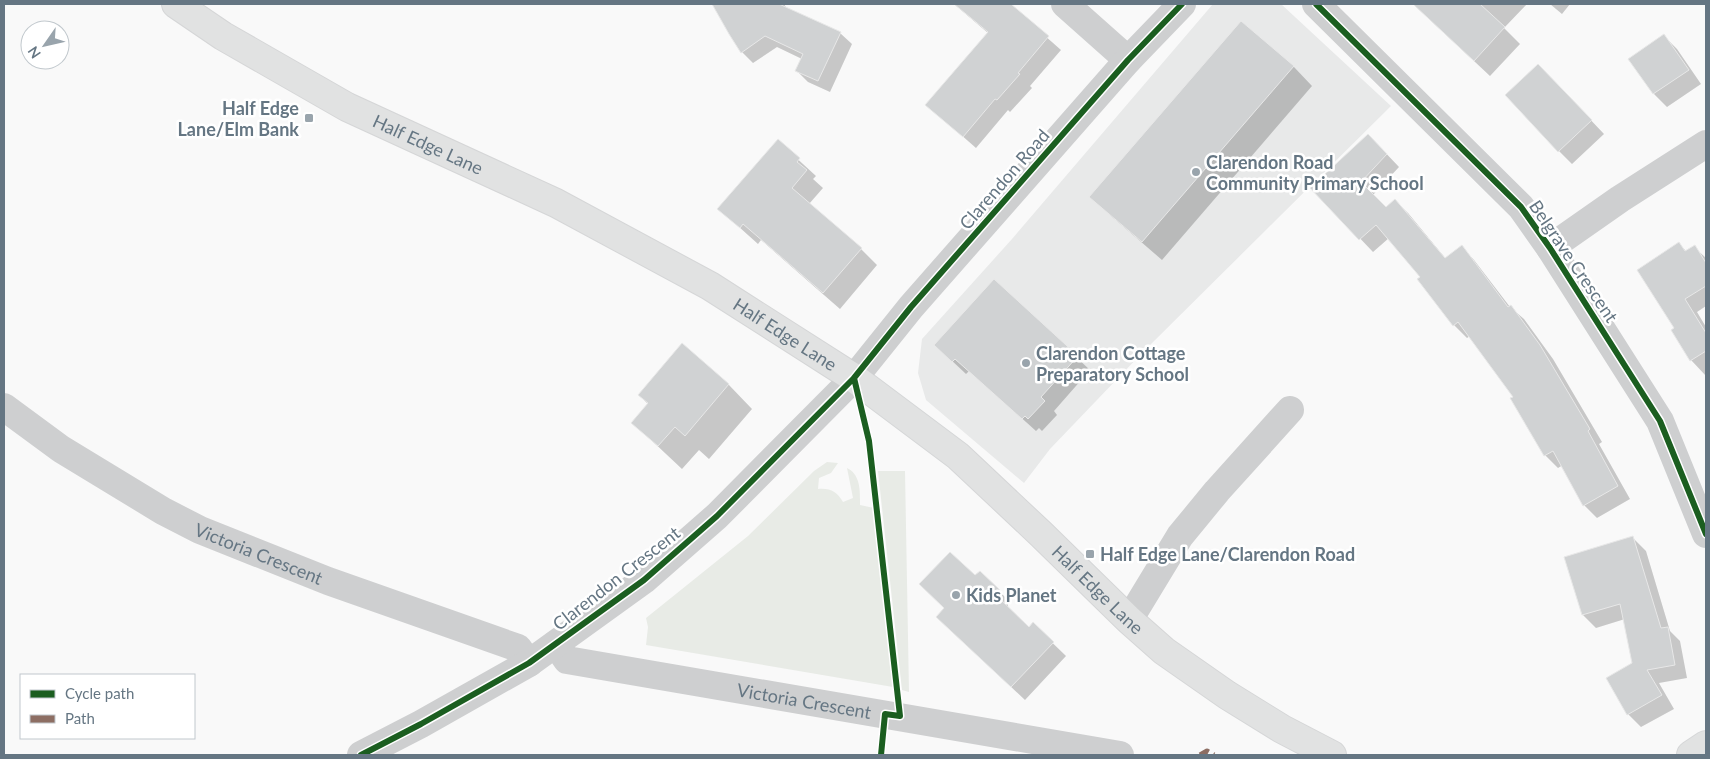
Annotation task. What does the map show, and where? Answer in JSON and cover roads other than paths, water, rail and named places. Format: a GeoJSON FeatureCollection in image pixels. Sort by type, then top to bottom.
{"type":"FeatureCollection","features":[{"type":"Feature","properties":{"kind":"main road","name":"Half Edge Lane"},"geometry":{"type":"LineString","coordinates":[[176,4],[223,36],[347,107],[556,203],[710,286],[854,378],[958,456],[1164,651],[1227,695],[1282,729],[1332,755]]}},
{"type":"Feature","properties":{"kind":"main road"},"geometry":{"type":"LineString","coordinates":[[1691,755],[1706,745]]}},
{"type":"Feature","properties":{"kind":"street"},"geometry":{"type":"LineString","coordinates":[[1065,4],[1128,60]]}},
{"type":"Feature","properties":{"kind":"street","name":"Clarendon Road"},"geometry":{"type":"LineString","coordinates":[[854,378],[911,307],[1128,60],[1182,4]]}},
{"type":"Feature","properties":{"kind":"street","name":"Belgrave Crescent"},"geometry":{"type":"LineString","coordinates":[[1316,4],[1521,207],[1550,248],[1660,421],[1706,534]]}},
{"type":"Feature","properties":{"kind":"street"},"geometry":{"type":"LineString","coordinates":[[1550,248],[1620,199],[1706,144]]}},
{"type":"Feature","properties":{"kind":"street","name":"Clarendon Crescent"},"geometry":{"type":"LineString","coordinates":[[361,755],[421,724],[529,663],[644,580],[717,516],[854,378]]}},
{"type":"Feature","properties":{"kind":"street","name":"Victoria Crescent"},"geometry":{"type":"LineString","coordinates":[[4,407],[61,449],[163,511],[200,530],[328,582],[518,648],[529,663]]}},
{"type":"Feature","properties":{"kind":"street"},"geometry":{"type":"LineString","coordinates":[[1130,620],[1180,536],[1217,491],[1290,410]]}},
{"type":"Feature","properties":{"kind":"street","name":"Victoria Crescent"},"geometry":{"type":"LineString","coordinates":[[556,644],[567,660],[1120,755]]}},
{"type":"Feature","properties":{"kind":"place","name":"Half Edge Lane/Elm Bank"},"geometry":{"type":"Point","coordinates":[309,118]}},
{"type":"Feature","properties":{"kind":"place","name":"Clarendon Road Community Primary School"},"geometry":{"type":"Point","coordinates":[1196,172]}},
{"type":"Feature","properties":{"kind":"place","name":"Clarendon Cottage Preparatory School"},"geometry":{"type":"Point","coordinates":[1026,363]}},
{"type":"Feature","properties":{"kind":"place","name":"Half Edge Lane/Clarendon Road"},"geometry":{"type":"Point","coordinates":[1090,554]}},
{"type":"Feature","properties":{"kind":"place","name":"Kids Planet"},"geometry":{"type":"Point","coordinates":[956,595]}}]}
